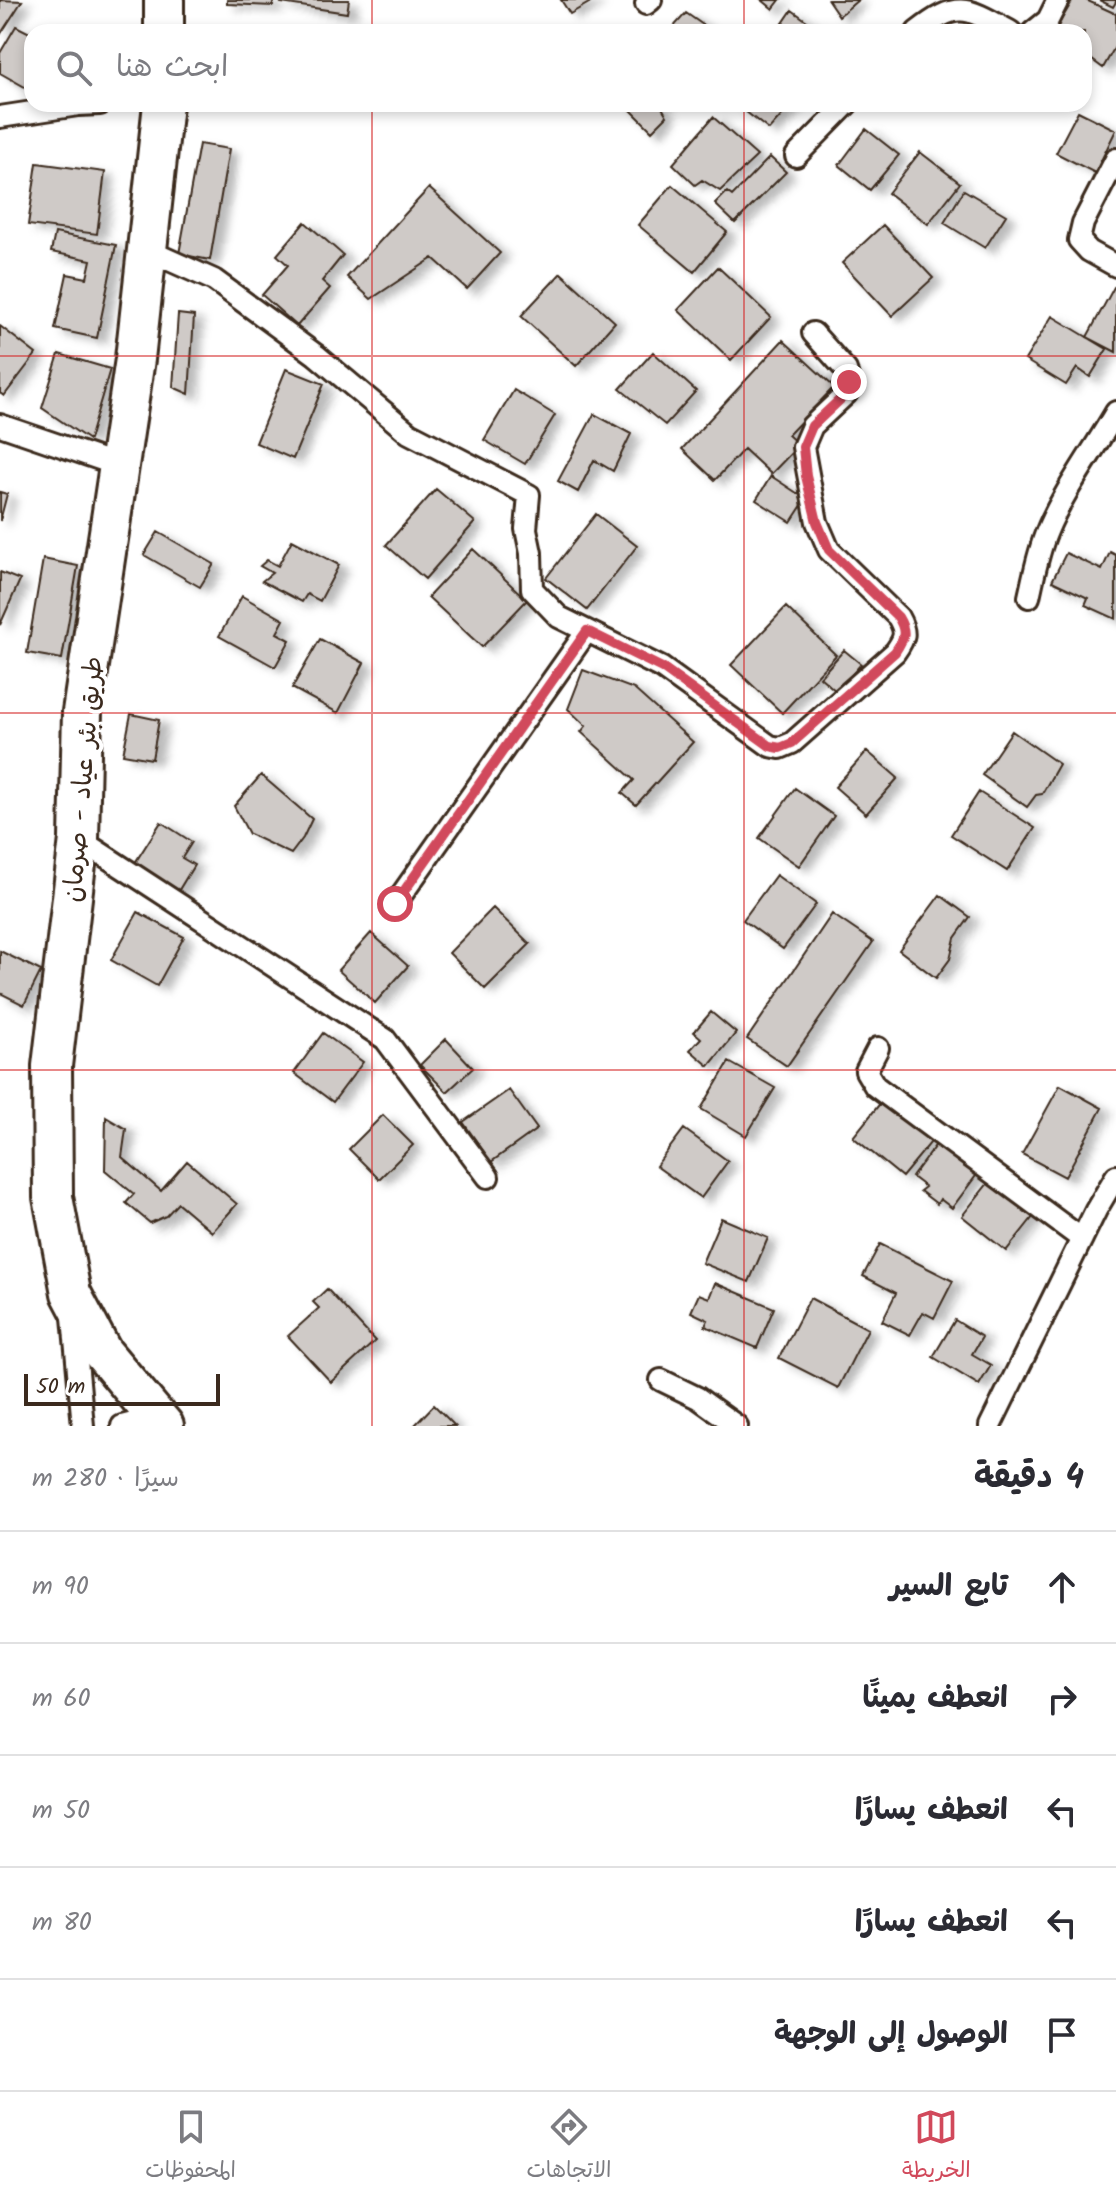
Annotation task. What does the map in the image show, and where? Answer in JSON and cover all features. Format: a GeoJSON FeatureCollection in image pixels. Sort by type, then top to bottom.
{"type":"FeatureCollection","features":[{"type":"Feature","properties":{"kind":"highway"},"geometry":{"type":"LineString","coordinates":[[164,0],[164,24]]}},
{"type":"Feature","properties":{"kind":"highway","name":"طريق بئر عياد - صرمان"},"geometry":{"type":"LineString","coordinates":[[148,1423],[102,1352],[71,1293],[53,1197],[52,1066],[79,839],[82,712],[135,359],[162,112]]}},
{"type":"Feature","properties":{"kind":"street"},"geometry":{"type":"LineString","coordinates":[[1043,24],[1058,0]]}},
{"type":"Feature","properties":{"kind":"street"},"geometry":{"type":"LineString","coordinates":[[926,24],[946,7],[959,6],[997,24]]}},
{"type":"Feature","properties":{"kind":"street"},"geometry":{"type":"LineString","coordinates":[[0,117],[38,112]]}},
{"type":"Feature","properties":{"kind":"street"},"geometry":{"type":"LineString","coordinates":[[796,156],[839,112]]}},
{"type":"Feature","properties":{"kind":"street"},"geometry":{"type":"LineString","coordinates":[[1116,159],[1083,223],[1079,240],[1089,251],[1116,266]]}},
{"type":"Feature","properties":{"kind":"street"},"geometry":{"type":"LineString","coordinates":[[147,250],[214,280],[316,355],[409,433],[529,495],[526,529],[531,553],[532,589],[559,617],[662,668],[770,746],[780,748],[792,743],[895,652],[905,637],[905,629],[898,617],[829,550],[817,522],[803,447],[812,426],[847,393],[849,382],[846,370],[813,333]]}},
{"type":"Feature","properties":{"kind":"street"},"geometry":{"type":"LineString","coordinates":[[1029,597],[1047,531],[1062,500],[1116,412]]}},
{"type":"Feature","properties":{"kind":"street"},"geometry":{"type":"LineString","coordinates":[[0,425],[120,466]]}},
{"type":"Feature","properties":{"kind":"street"},"geometry":{"type":"LineString","coordinates":[[395,904],[587,631]]}},
{"type":"Feature","properties":{"kind":"street"},"geometry":{"type":"LineString","coordinates":[[79,839],[385,1039],[488,1177]]}},
{"type":"Feature","properties":{"kind":"street"},"geometry":{"type":"LineString","coordinates":[[878,1048],[866,1071],[875,1086],[1082,1239]]}},
{"type":"Feature","properties":{"kind":"street"},"geometry":{"type":"LineString","coordinates":[[990,1426],[1116,1176]]}},
{"type":"Feature","properties":{"kind":"street"},"geometry":{"type":"LineString","coordinates":[[71,1293],[83,1426]]}},
{"type":"Feature","properties":{"kind":"street"},"geometry":{"type":"LineString","coordinates":[[661,1380],[698,1398],[737,1426]]}},
{"type":"Feature","properties":{"kind":"building"},"geometry":{"type":"Polygon","coordinates":[[[0,0],[22,1],[0,35],[0,0]]]}},
{"type":"Feature","properties":{"kind":"building"},"geometry":{"type":"Polygon","coordinates":[[[227,0],[273,0],[273,6],[227,4],[227,0]]]}},
{"type":"Feature","properties":{"kind":"building"},"geometry":{"type":"Polygon","coordinates":[[[282,0],[349,0],[347,13],[281,3],[282,0]]]}},
{"type":"Feature","properties":{"kind":"building"},"geometry":{"type":"Polygon","coordinates":[[[561,0],[594,0],[570,14],[561,0]]]}},
{"type":"Feature","properties":{"kind":"building"},"geometry":{"type":"Polygon","coordinates":[[[762,0],[780,0],[773,9],[762,0]]]}},
{"type":"Feature","properties":{"kind":"building"},"geometry":{"type":"Polygon","coordinates":[[[828,0],[858,0],[839,16],[828,0]]]}},
{"type":"Feature","properties":{"kind":"building"},"geometry":{"type":"Polygon","coordinates":[[[1073,0],[1086,0],[1116,14],[1116,45],[1103,68],[1092,60],[1092,24],[1059,24],[1073,0]]]}},
{"type":"Feature","properties":{"kind":"building"},"geometry":{"type":"Polygon","coordinates":[[[1099,0],[1116,0],[1116,2],[1113,7],[1099,0]]]}},
{"type":"Feature","properties":{"kind":"building"},"geometry":{"type":"Polygon","coordinates":[[[792,10],[811,24],[782,24],[792,10]]]}},
{"type":"Feature","properties":{"kind":"building"},"geometry":{"type":"Polygon","coordinates":[[[686,13],[702,24],[676,24],[686,13]]]}},
{"type":"Feature","properties":{"kind":"building"},"geometry":{"type":"Polygon","coordinates":[[[16,26],[24,30],[24,86],[0,73],[0,53],[16,26]]]}},
{"type":"Feature","properties":{"kind":"building"},"geometry":{"type":"Polygon","coordinates":[[[633,112],[665,112],[667,116],[652,131],[633,112]]]}},
{"type":"Feature","properties":{"kind":"building"},"geometry":{"type":"Polygon","coordinates":[[[746,112],[785,112],[769,130],[746,112]]]}},
{"type":"Feature","properties":{"kind":"building"},"geometry":{"type":"Polygon","coordinates":[[[1077,112],[1116,130],[1095,173],[1056,153],[1077,112]]]}},
{"type":"Feature","properties":{"kind":"building"},"geometry":{"type":"Polygon","coordinates":[[[713,117],[757,156],[720,191],[702,180],[695,185],[673,164],[713,117]]]}},
{"type":"Feature","properties":{"kind":"building"},"geometry":{"type":"Polygon","coordinates":[[[866,129],[899,155],[870,190],[839,165],[866,129]]]}},
{"type":"Feature","properties":{"kind":"building"},"geometry":{"type":"Polygon","coordinates":[[[199,144],[229,149],[210,260],[179,254],[199,144]]]}},
{"type":"Feature","properties":{"kind":"building"},"geometry":{"type":"Polygon","coordinates":[[[920,152],[960,183],[928,224],[888,193],[920,152]]]}},
{"type":"Feature","properties":{"kind":"building"},"geometry":{"type":"Polygon","coordinates":[[[770,157],[786,172],[735,223],[715,204],[727,192],[732,196],[770,157]]]}},
{"type":"Feature","properties":{"kind":"building"},"geometry":{"type":"Polygon","coordinates":[[[37,163],[105,172],[97,234],[28,225],[37,163]]]}},
{"type":"Feature","properties":{"kind":"building"},"geometry":{"type":"Polygon","coordinates":[[[672,185],[727,232],[694,272],[638,225],[672,185]]]}},
{"type":"Feature","properties":{"kind":"building"},"geometry":{"type":"Polygon","coordinates":[[[429,188],[500,253],[467,289],[433,258],[371,299],[347,277],[429,188]]]}},
{"type":"Feature","properties":{"kind":"building"},"geometry":{"type":"Polygon","coordinates":[[[964,190],[1006,215],[985,248],[944,223],[964,190]]]}},
{"type":"Feature","properties":{"kind":"building"},"geometry":{"type":"Polygon","coordinates":[[[305,222],[343,255],[322,281],[330,288],[297,326],[262,295],[288,265],[277,255],[305,222]]]}},
{"type":"Feature","properties":{"kind":"building"},"geometry":{"type":"Polygon","coordinates":[[[883,225],[933,278],[892,316],[842,263],[883,225]]]}},
{"type":"Feature","properties":{"kind":"building"},"geometry":{"type":"Polygon","coordinates":[[[55,233],[116,245],[97,338],[55,329],[67,274],[87,278],[91,260],[51,252],[55,233]]]}},
{"type":"Feature","properties":{"kind":"building"},"geometry":{"type":"Polygon","coordinates":[[[718,267],[771,317],[731,360],[678,310],[718,267]]]}},
{"type":"Feature","properties":{"kind":"building"},"geometry":{"type":"Polygon","coordinates":[[[561,273],[615,322],[576,366],[521,316],[561,273]]]}},
{"type":"Feature","properties":{"kind":"building"},"geometry":{"type":"Polygon","coordinates":[[[1116,288],[1116,352],[1087,337],[1116,288]]]}},
{"type":"Feature","properties":{"kind":"building"},"geometry":{"type":"Polygon","coordinates":[[[178,314],[194,316],[189,394],[173,387],[178,314]]]}},
{"type":"Feature","properties":{"kind":"building"},"geometry":{"type":"Polygon","coordinates":[[[1052,316],[1107,349],[1090,377],[1077,368],[1066,385],[1025,360],[1052,316]]]}},
{"type":"Feature","properties":{"kind":"building"},"geometry":{"type":"Polygon","coordinates":[[[0,326],[36,354],[4,396],[0,393],[0,326]]]}},
{"type":"Feature","properties":{"kind":"building"},"geometry":{"type":"Polygon","coordinates":[[[783,340],[834,387],[788,435],[799,445],[771,474],[744,449],[715,480],[682,449],[783,340]]]}},
{"type":"Feature","properties":{"kind":"building"},"geometry":{"type":"Polygon","coordinates":[[[653,352],[696,391],[665,425],[620,389],[653,352]]]}},
{"type":"Feature","properties":{"kind":"building"},"geometry":{"type":"Polygon","coordinates":[[[59,354],[110,369],[89,440],[42,408],[59,354]]]}},
{"type":"Feature","properties":{"kind":"building"},"geometry":{"type":"Polygon","coordinates":[[[286,369],[324,384],[293,459],[256,443],[286,369]]]}},
{"type":"Feature","properties":{"kind":"building"},"geometry":{"type":"Polygon","coordinates":[[[514,390],[555,415],[525,464],[484,440],[514,390]]]}},
{"type":"Feature","properties":{"kind":"building"},"geometry":{"type":"Polygon","coordinates":[[[594,414],[631,434],[613,471],[594,460],[578,492],[558,481],[594,414]]]}},
{"type":"Feature","properties":{"kind":"building"},"geometry":{"type":"Polygon","coordinates":[[[771,476],[806,499],[791,522],[756,500],[771,476]]]}},
{"type":"Feature","properties":{"kind":"building"},"geometry":{"type":"Polygon","coordinates":[[[436,489],[475,522],[425,579],[386,545],[436,489]]]}},
{"type":"Feature","properties":{"kind":"building"},"geometry":{"type":"Polygon","coordinates":[[[0,492],[7,494],[0,521],[0,492]]]}},
{"type":"Feature","properties":{"kind":"building"},"geometry":{"type":"Polygon","coordinates":[[[596,514],[637,546],[587,610],[546,578],[596,514]]]}},
{"type":"Feature","properties":{"kind":"building"},"geometry":{"type":"Polygon","coordinates":[[[158,532],[214,564],[200,587],[144,555],[158,532]]]}},
{"type":"Feature","properties":{"kind":"building"},"geometry":{"type":"Polygon","coordinates":[[[292,540],[339,565],[320,601],[307,594],[302,602],[262,581],[272,573],[260,566],[267,560],[278,566],[292,540]]]}},
{"type":"Feature","properties":{"kind":"building"},"geometry":{"type":"Polygon","coordinates":[[[473,549],[527,600],[482,647],[428,597],[473,549]]]}},
{"type":"Feature","properties":{"kind":"building"},"geometry":{"type":"Polygon","coordinates":[[[1110,552],[1116,555],[1116,619],[1085,605],[1088,598],[1052,581],[1066,553],[1102,570],[1110,552]]]}},
{"type":"Feature","properties":{"kind":"building"},"geometry":{"type":"Polygon","coordinates":[[[43,559],[78,566],[62,659],[27,653],[43,559]]]}},
{"type":"Feature","properties":{"kind":"building"},"geometry":{"type":"Polygon","coordinates":[[[0,572],[20,580],[0,625],[0,572]]]}},
{"type":"Feature","properties":{"kind":"building"},"geometry":{"type":"Polygon","coordinates":[[[242,596],[284,620],[277,633],[290,640],[275,667],[219,636],[242,596]]]}},
{"type":"Feature","properties":{"kind":"building"},"geometry":{"type":"Polygon","coordinates":[[[786,607],[836,655],[782,713],[731,665],[786,607]]]}},
{"type":"Feature","properties":{"kind":"building"},"geometry":{"type":"Polygon","coordinates":[[[320,639],[364,663],[338,713],[292,688],[320,639]]]}},
{"type":"Feature","properties":{"kind":"building"},"geometry":{"type":"Polygon","coordinates":[[[844,650],[861,664],[837,692],[820,677],[844,650]]]}},
{"type":"Feature","properties":{"kind":"building"},"geometry":{"type":"Polygon","coordinates":[[[583,670],[634,689],[693,742],[636,805],[622,793],[634,780],[581,732],[586,726],[568,709],[583,670]]]}},
{"type":"Feature","properties":{"kind":"building"},"geometry":{"type":"Polygon","coordinates":[[[131,714],[159,720],[152,759],[123,754],[131,714]]]}},
{"type":"Feature","properties":{"kind":"building"},"geometry":{"type":"Polygon","coordinates":[[[1012,731],[1059,764],[1042,794],[1036,795],[1027,807],[982,775],[1012,731]]]}},
{"type":"Feature","properties":{"kind":"building"},"geometry":{"type":"Polygon","coordinates":[[[867,751],[898,778],[866,814],[835,787],[867,751]]]}},
{"type":"Feature","properties":{"kind":"building"},"geometry":{"type":"Polygon","coordinates":[[[261,775],[312,819],[291,854],[249,834],[234,806],[261,775]]]}},
{"type":"Feature","properties":{"kind":"building"},"geometry":{"type":"Polygon","coordinates":[[[795,788],[834,816],[799,866],[759,838],[795,788]]]}},
{"type":"Feature","properties":{"kind":"building"},"geometry":{"type":"Polygon","coordinates":[[[979,792],[1035,828],[1007,871],[951,835],[979,792]]]}},
{"type":"Feature","properties":{"kind":"building"},"geometry":{"type":"Polygon","coordinates":[[[161,822],[192,842],[182,858],[194,865],[177,893],[133,866],[161,822]]]}},
{"type":"Feature","properties":{"kind":"building"},"geometry":{"type":"Polygon","coordinates":[[[776,875],[816,904],[783,949],[743,920],[776,875]]]}},
{"type":"Feature","properties":{"kind":"building"},"geometry":{"type":"Polygon","coordinates":[[[940,895],[970,917],[955,938],[950,959],[936,978],[899,950],[940,895]]]}},
{"type":"Feature","properties":{"kind":"building"},"geometry":{"type":"Polygon","coordinates":[[[493,908],[530,944],[485,989],[449,953],[493,908]]]}},
{"type":"Feature","properties":{"kind":"building"},"geometry":{"type":"Polygon","coordinates":[[[138,912],[184,937],[157,986],[111,960],[138,912]]]}},
{"type":"Feature","properties":{"kind":"building"},"geometry":{"type":"Polygon","coordinates":[[[832,914],[873,942],[787,1066],[747,1039],[832,914]]]}},
{"type":"Feature","properties":{"kind":"building"},"geometry":{"type":"Polygon","coordinates":[[[371,933],[408,966],[375,1003],[338,970],[371,933]]]}},
{"type":"Feature","properties":{"kind":"building"},"geometry":{"type":"Polygon","coordinates":[[[0,951],[41,971],[24,1005],[0,993],[0,951]]]}},
{"type":"Feature","properties":{"kind":"building"},"geometry":{"type":"Polygon","coordinates":[[[711,1012],[736,1033],[709,1066],[690,1050],[701,1038],[694,1032],[711,1012]]]}},
{"type":"Feature","properties":{"kind":"building"},"geometry":{"type":"Polygon","coordinates":[[[323,1033],[363,1062],[333,1102],[294,1073],[323,1033]]]}},
{"type":"Feature","properties":{"kind":"building"},"geometry":{"type":"Polygon","coordinates":[[[446,1039],[473,1068],[447,1092],[420,1065],[446,1039]]]}},
{"type":"Feature","properties":{"kind":"building"},"geometry":{"type":"Polygon","coordinates":[[[729,1062],[775,1088],[746,1136],[701,1109],[729,1062]]]}},
{"type":"Feature","properties":{"kind":"building"},"geometry":{"type":"Polygon","coordinates":[[[1060,1085],[1102,1108],[1065,1177],[1022,1154],[1060,1085]]]}},
{"type":"Feature","properties":{"kind":"building"},"geometry":{"type":"Polygon","coordinates":[[[509,1090],[537,1129],[491,1162],[463,1122],[509,1090]]]}},
{"type":"Feature","properties":{"kind":"building"},"geometry":{"type":"Polygon","coordinates":[[[882,1101],[931,1142],[902,1177],[853,1137],[882,1101]]]}},
{"type":"Feature","properties":{"kind":"building"},"geometry":{"type":"Polygon","coordinates":[[[383,1115],[413,1145],[379,1179],[349,1149],[383,1115]]]}},
{"type":"Feature","properties":{"kind":"building"},"geometry":{"type":"Polygon","coordinates":[[[106,1117],[126,1129],[122,1157],[161,1191],[187,1161],[237,1204],[212,1232],[178,1203],[166,1216],[150,1223],[126,1203],[134,1194],[105,1170],[106,1117]]]}},
{"type":"Feature","properties":{"kind":"building"},"geometry":{"type":"Polygon","coordinates":[[[684,1129],[728,1161],[701,1198],[656,1166],[684,1129]]]}},
{"type":"Feature","properties":{"kind":"building"},"geometry":{"type":"Polygon","coordinates":[[[940,1139],[981,1169],[952,1208],[940,1199],[937,1204],[920,1191],[925,1187],[912,1177],[940,1139]]]}},
{"type":"Feature","properties":{"kind":"building"},"geometry":{"type":"Polygon","coordinates":[[[993,1177],[1037,1212],[1006,1251],[962,1216],[993,1177]]]}},
{"type":"Feature","properties":{"kind":"building"},"geometry":{"type":"Polygon","coordinates":[[[721,1218],[768,1238],[749,1282],[702,1263],[721,1218]]]}},
{"type":"Feature","properties":{"kind":"building"},"geometry":{"type":"Polygon","coordinates":[[[880,1244],[953,1281],[934,1318],[923,1312],[910,1335],[882,1321],[896,1293],[863,1276],[880,1244]]]}},
{"type":"Feature","properties":{"kind":"building"},"geometry":{"type":"Polygon","coordinates":[[[715,1283],[774,1308],[757,1348],[705,1326],[708,1320],[691,1312],[699,1294],[709,1298],[715,1283]]]}},
{"type":"Feature","properties":{"kind":"building"},"geometry":{"type":"Polygon","coordinates":[[[327,1289],[375,1341],[331,1382],[288,1336],[319,1308],[313,1302],[327,1289]]]}},
{"type":"Feature","properties":{"kind":"building"},"geometry":{"type":"Polygon","coordinates":[[[810,1298],[868,1329],[838,1388],[779,1358],[810,1298]]]}},
{"type":"Feature","properties":{"kind":"building"},"geometry":{"type":"Polygon","coordinates":[[[955,1320],[982,1337],[972,1354],[991,1365],[979,1385],[933,1357],[955,1320]]]}},
{"type":"Feature","properties":{"kind":"building"},"geometry":{"type":"Polygon","coordinates":[[[434,1405],[455,1426],[414,1426],[434,1405]]]}},
{"type":"Feature","properties":{"kind":"route"},"geometry":{"type":"LineString","coordinates":[[395,904],[587,631],[662,668],[770,746],[780,748],[792,743],[895,652],[905,637],[905,629],[898,617],[829,550],[817,522],[806,476],[803,447],[812,426],[847,393],[849,382]]}}]}
